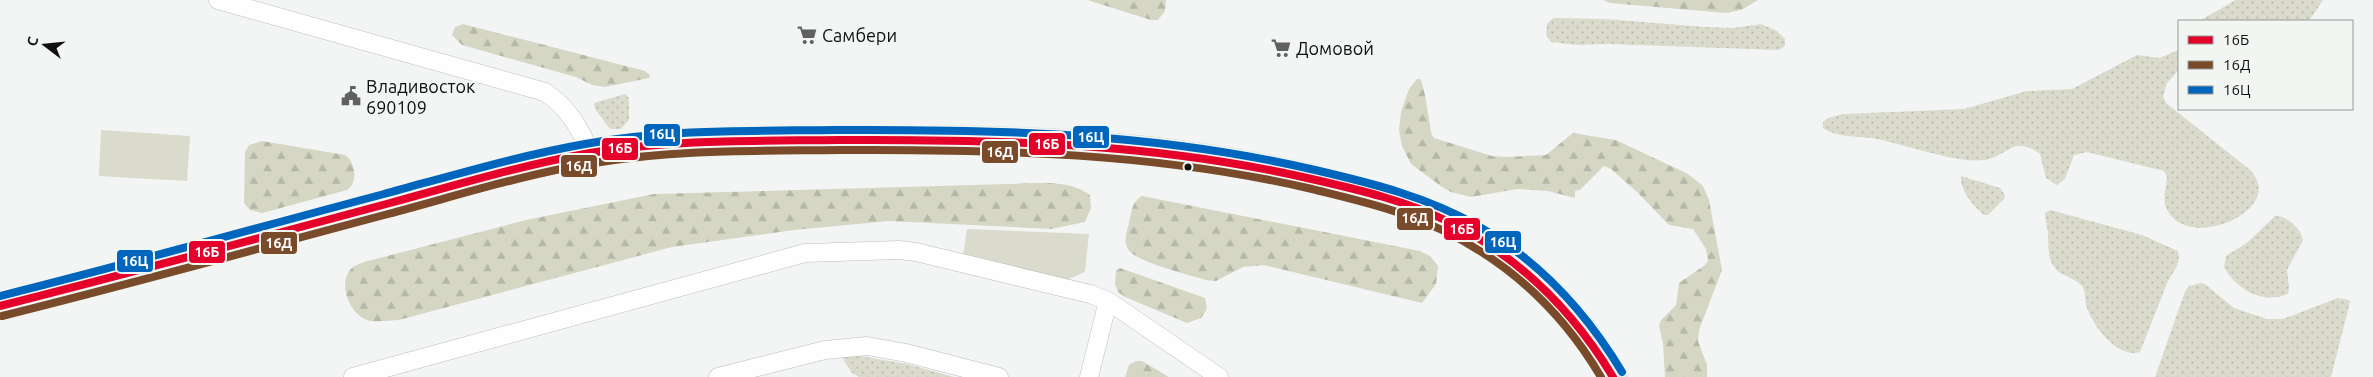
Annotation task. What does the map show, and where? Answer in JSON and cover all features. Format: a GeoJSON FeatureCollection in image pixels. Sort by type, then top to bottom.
{"type":"FeatureCollection","features":[{"type":"Feature","properties":{"kind":"main road"},"geometry":{"type":"LineString","coordinates":[[0,306],[112,279],[505,172],[590,153],[652,146],[704,143],[1014,140],[1127,147],[1192,155],[1284,171],[1368,193],[1444,219],[1488,243],[1558,299],[1605,362],[1613,377]]}},
{"type":"Feature","properties":{"kind":"street"},"geometry":{"type":"LineString","coordinates":[[218,0],[545,92],[566,109],[582,132],[590,153]]}},
{"type":"Feature","properties":{"kind":"street"},"geometry":{"type":"LineString","coordinates":[[353,377],[403,371],[805,252],[899,250],[916,252],[1090,294],[1108,302],[1218,377]]}},
{"type":"Feature","properties":{"kind":"street"},"geometry":{"type":"LineString","coordinates":[[1089,377],[1108,302]]}},
{"type":"Feature","properties":{"kind":"street"},"geometry":{"type":"LineString","coordinates":[[718,377],[825,350],[867,346],[906,352],[999,377]]}},
{"type":"Feature","properties":{"kind":"shaded area"},"geometry":{"type":"Polygon","coordinates":[[[2236,0],[2323,0],[2310,20],[2201,20],[2236,0]]]}},
{"type":"Feature","properties":{"kind":"shaded area"},"geometry":{"type":"Polygon","coordinates":[[[1553,18],[1606,19],[1733,28],[1761,24],[1777,31],[1785,39],[1785,46],[1778,50],[1607,44],[1576,45],[1551,42],[1546,35],[1547,24],[1553,18]]]}},
{"type":"Feature","properties":{"kind":"shaded area"},"geometry":{"type":"Polygon","coordinates":[[[2178,50],[2178,71],[2167,83],[2163,96],[2166,103],[2249,169],[2258,184],[2256,199],[2246,212],[2230,221],[2211,227],[2192,227],[2176,221],[2165,203],[2167,176],[2164,171],[2087,152],[2074,155],[2065,179],[2057,185],[2046,178],[2040,154],[2031,148],[2023,146],[2011,148],[2000,155],[1984,160],[1959,159],[1871,138],[1841,135],[1823,128],[1823,122],[1828,118],[1843,114],[1964,109],[2027,91],[2072,89],[2137,55],[2159,58],[2178,50]]]}},
{"type":"Feature","properties":{"kind":"shaded area"},"geometry":{"type":"Polygon","coordinates":[[[625,94],[629,98],[629,120],[621,129],[610,129],[595,109],[594,103],[625,94]]]}},
{"type":"Feature","properties":{"kind":"shaded area"},"geometry":{"type":"Polygon","coordinates":[[[101,130],[190,136],[187,181],[99,176],[101,130]]]}},
{"type":"Feature","properties":{"kind":"shaded area"},"geometry":{"type":"Polygon","coordinates":[[[1961,176],[2000,188],[2005,195],[2004,199],[1988,215],[1984,215],[1972,203],[1965,192],[1961,176]]]}},
{"type":"Feature","properties":{"kind":"shaded area"},"geometry":{"type":"Polygon","coordinates":[[[2050,210],[2142,235],[2178,251],[2177,266],[2168,281],[2140,352],[2131,353],[2123,350],[2107,339],[2089,313],[2082,286],[2055,268],[2049,254],[2045,216],[2045,213],[2050,210]]]}},
{"type":"Feature","properties":{"kind":"shaded area"},"geometry":{"type":"Polygon","coordinates":[[[2275,216],[2280,216],[2293,223],[2303,240],[2287,270],[2288,294],[2269,298],[2251,293],[2243,288],[2229,275],[2224,267],[2226,256],[2248,242],[2275,216]]]}},
{"type":"Feature","properties":{"kind":"shaded area"},"geometry":{"type":"Polygon","coordinates":[[[967,229],[1089,234],[1085,272],[1064,281],[963,256],[967,229]]]}},
{"type":"Feature","properties":{"kind":"shaded area"},"geometry":{"type":"Polygon","coordinates":[[[2201,283],[2234,308],[2267,319],[2283,319],[2338,298],[2349,300],[2331,377],[2155,377],[2184,294],[2189,286],[2201,283]]]}},
{"type":"Feature","properties":{"kind":"shaded area"},"geometry":{"type":"Polygon","coordinates":[[[848,354],[907,364],[954,377],[859,377],[852,373],[841,356],[848,354]]]}},
{"type":"Feature","properties":{"kind":"green space"},"geometry":{"type":"Polygon","coordinates":[[[1087,0],[1166,0],[1165,11],[1158,20],[1151,20],[1087,0]]]}},
{"type":"Feature","properties":{"kind":"green space"},"geometry":{"type":"Polygon","coordinates":[[[1603,0],[1758,0],[1741,10],[1726,13],[1610,3],[1603,0]]]}},
{"type":"Feature","properties":{"kind":"green space"},"geometry":{"type":"Polygon","coordinates":[[[463,24],[645,71],[650,75],[649,78],[605,87],[592,85],[576,77],[462,45],[452,35],[455,27],[463,24]]]}},
{"type":"Feature","properties":{"kind":"green space"},"geometry":{"type":"Polygon","coordinates":[[[1417,79],[1420,79],[1422,83],[1434,138],[1492,156],[1506,157],[1546,155],[1573,133],[1616,140],[1688,174],[1703,186],[1709,200],[1722,270],[1699,330],[1698,341],[1707,365],[1707,377],[1665,377],[1663,343],[1659,326],[1661,320],[1676,305],[1679,283],[1708,261],[1706,249],[1693,229],[1669,225],[1638,193],[1611,169],[1604,166],[1580,190],[1575,191],[1575,198],[1548,191],[1517,189],[1471,197],[1451,192],[1411,164],[1402,146],[1399,130],[1401,112],[1409,89],[1417,79]]]}},
{"type":"Feature","properties":{"kind":"green space"},"geometry":{"type":"Polygon","coordinates":[[[262,141],[345,155],[352,162],[354,172],[353,183],[347,190],[262,213],[250,210],[244,203],[245,152],[249,145],[262,141]]]}},
{"type":"Feature","properties":{"kind":"green space"},"geometry":{"type":"Polygon","coordinates":[[[1050,183],[1072,186],[1090,195],[1091,208],[1085,222],[1051,229],[889,221],[794,230],[672,247],[399,320],[375,321],[361,317],[350,304],[345,288],[345,280],[348,273],[353,267],[364,262],[526,220],[654,194],[1050,183]]]}},
{"type":"Feature","properties":{"kind":"green space"},"geometry":{"type":"Polygon","coordinates":[[[1142,196],[1420,251],[1430,256],[1438,266],[1436,284],[1422,303],[1264,265],[1243,267],[1216,281],[1206,280],[1141,259],[1128,249],[1126,236],[1132,208],[1142,196]]]}},
{"type":"Feature","properties":{"kind":"green space"},"geometry":{"type":"Polygon","coordinates":[[[1120,268],[1205,298],[1207,309],[1201,318],[1187,323],[1125,297],[1118,292],[1115,284],[1116,271],[1120,268]]]}},
{"type":"Feature","properties":{"kind":"green space"},"geometry":{"type":"Polygon","coordinates":[[[1136,361],[1142,361],[1169,377],[1125,377],[1129,365],[1136,361]]]}},
{"type":"Feature","properties":{"kind":"transit line","name":"16Ц"},"geometry":{"type":"LineString","coordinates":[[0,296],[534,154],[585,144],[678,133],[772,130],[1016,132],[1136,141],[1196,148],[1315,170],[1357,180],[1419,199],[1478,226],[1521,255],[1541,272],[1577,309],[1622,372]]}},
{"type":"Feature","properties":{"kind":"transit line","name":"16Б"},"geometry":{"type":"LineString","coordinates":[[0,306],[539,163],[621,148],[745,141],[898,140],[1019,142],[1138,151],[1198,158],[1257,168],[1349,188],[1383,197],[1431,214],[1473,235],[1520,268],[1561,307],[1580,329],[1613,377]]}},
{"type":"Feature","properties":{"kind":"transit line","name":"16Д"},"geometry":{"type":"LineString","coordinates":[[2,316],[147,279],[490,186],[542,173],[624,158],[686,153],[778,150],[1018,152],[1136,161],[1254,177],[1345,197],[1411,217],[1467,243],[1490,257],[1512,274],[1552,311],[1570,332],[1601,377]]}},
{"type":"Feature","properties":{"kind":"place","name":"Самбери"},"geometry":{"type":"Point","coordinates":[807,35]}},
{"type":"Feature","properties":{"kind":"place","name":"Домовой"},"geometry":{"type":"Point","coordinates":[1281,48]}},
{"type":"Feature","properties":{"kind":"place","name":"Владивосток 690109"},"geometry":{"type":"Point","coordinates":[351,96]}}]}
